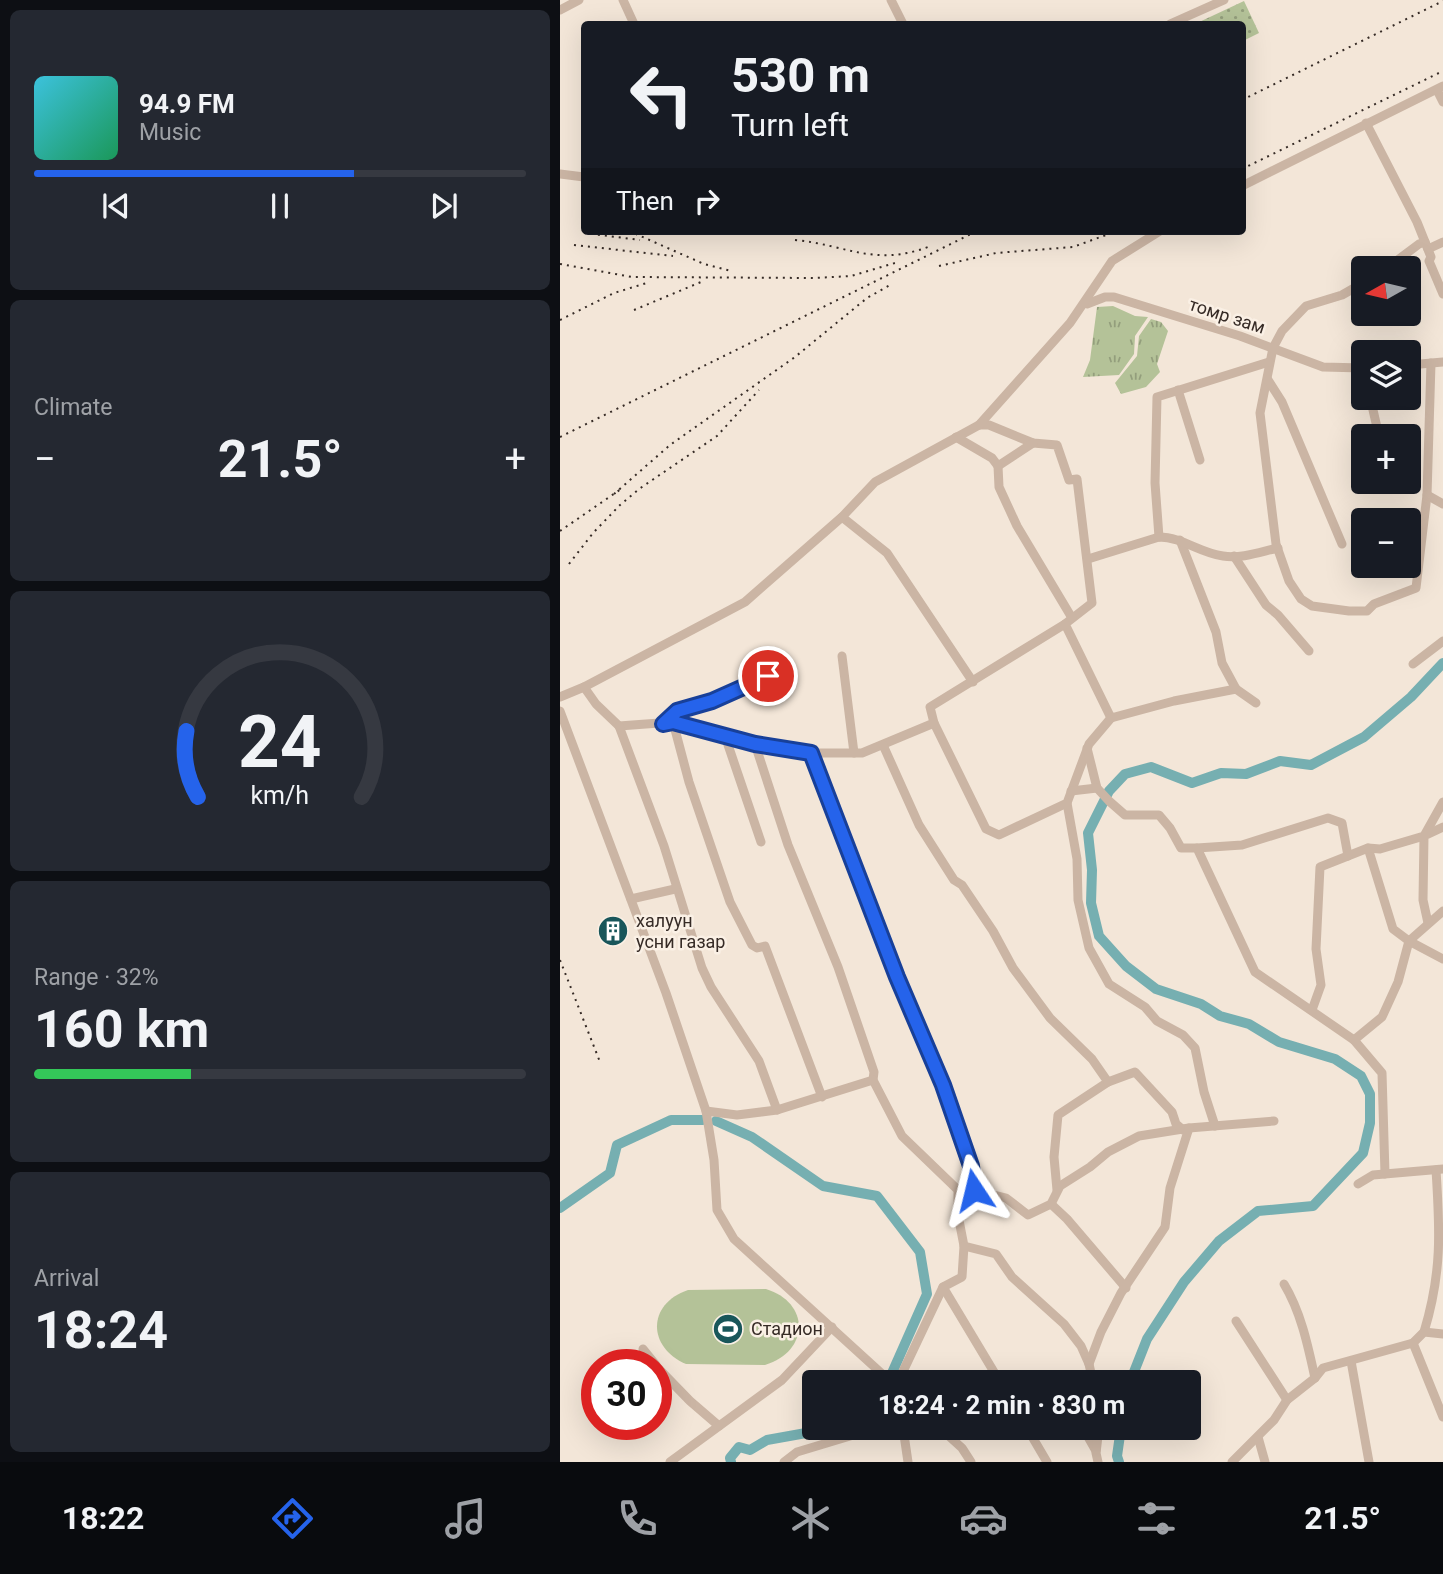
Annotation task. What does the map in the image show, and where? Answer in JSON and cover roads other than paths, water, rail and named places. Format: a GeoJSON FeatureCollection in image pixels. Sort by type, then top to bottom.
{"type":"FeatureCollection","features":[{"type":"Feature","properties":{"kind":"street"},"geometry":{"type":"LineString","coordinates":[[560,10],[579,0]]}},
{"type":"Feature","properties":{"kind":"street"},"geometry":{"type":"LineString","coordinates":[[623,0],[633,21]]}},
{"type":"Feature","properties":{"kind":"street"},"geometry":{"type":"LineString","coordinates":[[891,0],[902,21]]}},
{"type":"Feature","properties":{"kind":"street"},"geometry":{"type":"LineString","coordinates":[[1177,21],[1224,0]]}},
{"type":"Feature","properties":{"kind":"street"},"geometry":{"type":"LineString","coordinates":[[1246,184],[1440,88],[1443,102]]}},
{"type":"Feature","properties":{"kind":"street"},"geometry":{"type":"LineString","coordinates":[[1366,123],[1427,246],[1431,257],[1429,261],[1443,293]]}},
{"type":"Feature","properties":{"kind":"street"},"geometry":{"type":"LineString","coordinates":[[560,174],[581,177]]}},
{"type":"Feature","properties":{"kind":"street"},"geometry":{"type":"LineString","coordinates":[[560,697],[746,602],[842,517],[875,482],[979,425],[1083,307],[1112,261],[1154,235]]}},
{"type":"Feature","properties":{"kind":"street"},"geometry":{"type":"LineString","coordinates":[[1403,256],[1419,244],[1427,246],[1443,242]]}},
{"type":"Feature","properties":{"kind":"street"},"geometry":{"type":"LineString","coordinates":[[1351,290],[1306,306],[1283,331],[1273,348],[1269,362],[1260,414],[1278,548],[1289,581],[1301,599],[1312,606],[1367,611],[1374,604],[1416,588],[1427,495],[1431,363]]}},
{"type":"Feature","properties":{"kind":"street","name":"томр зам"},"geometry":{"type":"LineString","coordinates":[[1083,307],[1095,299],[1114,297],[1273,348],[1323,367],[1351,368]]}},
{"type":"Feature","properties":{"kind":"street"},"geometry":{"type":"LineString","coordinates":[[1159,537],[1155,483],[1157,397],[1269,362]]}},
{"type":"Feature","properties":{"kind":"street"},"geometry":{"type":"LineString","coordinates":[[1421,364],[1443,362]]}},
{"type":"Feature","properties":{"kind":"street"},"geometry":{"type":"LineString","coordinates":[[1268,380],[1282,402],[1342,544]]}},
{"type":"Feature","properties":{"kind":"street"},"geometry":{"type":"LineString","coordinates":[[1178,390],[1200,460]]}},
{"type":"Feature","properties":{"kind":"street"},"geometry":{"type":"LineString","coordinates":[[979,425],[989,425],[1033,443],[1058,445],[1069,480],[1077,480],[1092,603],[1068,621],[930,707],[934,723],[986,829],[999,835],[1067,803]]}},
{"type":"Feature","properties":{"kind":"street"},"geometry":{"type":"LineString","coordinates":[[956,438],[992,458],[998,466],[999,487],[1068,621],[1111,718]]}},
{"type":"Feature","properties":{"kind":"street"},"geometry":{"type":"LineString","coordinates":[[998,466],[1033,443]]}},
{"type":"Feature","properties":{"kind":"street"},"geometry":{"type":"LineString","coordinates":[[1427,495],[1443,504]]}},
{"type":"Feature","properties":{"kind":"street"},"geometry":{"type":"LineString","coordinates":[[842,517],[887,553],[972,682]]}},
{"type":"Feature","properties":{"kind":"street"},"geometry":{"type":"LineString","coordinates":[[1088,559],[1159,537],[1181,540],[1221,556],[1278,548]]}},
{"type":"Feature","properties":{"kind":"street"},"geometry":{"type":"LineString","coordinates":[[1181,540],[1216,632],[1222,663],[1236,689],[1256,703]]}},
{"type":"Feature","properties":{"kind":"street"},"geometry":{"type":"LineString","coordinates":[[1234,556],[1266,606],[1278,615],[1310,651]]}},
{"type":"Feature","properties":{"kind":"street"},"geometry":{"type":"LineString","coordinates":[[1413,664],[1443,640]]}},
{"type":"Feature","properties":{"kind":"street"},"geometry":{"type":"LineString","coordinates":[[842,656],[854,753]]}},
{"type":"Feature","properties":{"kind":"street"},"geometry":{"type":"LineString","coordinates":[[668,723],[677,711],[712,701],[768,676]]}},
{"type":"Feature","properties":{"kind":"street"},"geometry":{"type":"LineString","coordinates":[[584,687],[596,704],[619,726],[664,846],[702,968],[711,987],[759,1061],[777,1110]]}},
{"type":"Feature","properties":{"kind":"street"},"geometry":{"type":"LineString","coordinates":[[1215,1126],[1204,1092],[1195,1048],[1183,1035],[1157,1021],[1145,1007],[1108,984],[1089,948],[1077,900],[1077,859],[1067,803],[1087,748],[1111,718],[1174,701],[1236,689]]}},
{"type":"Feature","properties":{"kind":"street"},"geometry":{"type":"LineString","coordinates":[[560,711],[631,899],[706,1111],[714,1160],[717,1210],[734,1239],[878,1370]]}},
{"type":"Feature","properties":{"kind":"street"},"geometry":{"type":"LineString","coordinates":[[619,726],[668,723],[755,744],[811,753],[862,753],[934,723]]}},
{"type":"Feature","properties":{"kind":"street"},"geometry":{"type":"LineString","coordinates":[[668,723],[730,902],[752,945],[765,946],[822,1097]]}},
{"type":"Feature","properties":{"kind":"street"},"geometry":{"type":"LineString","coordinates":[[725,736],[761,842]]}},
{"type":"Feature","properties":{"kind":"street"},"geometry":{"type":"LineString","coordinates":[[755,744],[789,845],[838,967],[874,1072],[873,1080],[902,1136],[958,1191],[958,1215],[964,1246],[962,1277],[943,1287],[904,1370]]}},
{"type":"Feature","properties":{"kind":"street"},"geometry":{"type":"LineString","coordinates":[[883,745],[919,825],[954,880],[962,884],[1013,968],[1050,1018],[1092,1059],[1108,1082]]}},
{"type":"Feature","properties":{"kind":"street"},"geometry":{"type":"LineString","coordinates":[[1087,748],[1097,788],[1125,815],[1160,815],[1181,848],[1242,845],[1328,818],[1342,823],[1349,856]]}},
{"type":"Feature","properties":{"kind":"street"},"geometry":{"type":"LineString","coordinates":[[811,753],[897,977],[943,1085],[971,1166],[974,1190],[1006,1198],[1028,1214],[1051,1204],[1060,1186],[1108,1152],[1139,1136],[1275,1121]]}},
{"type":"Feature","properties":{"kind":"street"},"geometry":{"type":"LineString","coordinates":[[1072,791],[1097,788]]}},
{"type":"Feature","properties":{"kind":"street"},"geometry":{"type":"LineString","coordinates":[[1429,923],[1423,900],[1424,836],[1443,802]]}},
{"type":"Feature","properties":{"kind":"street"},"geometry":{"type":"LineString","coordinates":[[1312,1010],[1321,985],[1316,950],[1320,867],[1368,848],[1380,849],[1424,836],[1443,827]]}},
{"type":"Feature","properties":{"kind":"street"},"geometry":{"type":"LineString","coordinates":[[1197,848],[1255,972],[1354,1040],[1382,1073],[1385,1174]]}},
{"type":"Feature","properties":{"kind":"street"},"geometry":{"type":"LineString","coordinates":[[1368,848],[1393,929],[1443,959]]}},
{"type":"Feature","properties":{"kind":"street"},"geometry":{"type":"LineString","coordinates":[[631,899],[676,889]]}},
{"type":"Feature","properties":{"kind":"street"},"geometry":{"type":"LineString","coordinates":[[1354,1040],[1382,1017],[1398,982],[1409,941],[1443,911]]}},
{"type":"Feature","properties":{"kind":"street"},"geometry":{"type":"LineString","coordinates":[[1057,1192],[1054,1157],[1058,1115],[1108,1082],[1135,1072],[1172,1112],[1176,1124],[1186,1129]]}},
{"type":"Feature","properties":{"kind":"street"},"geometry":{"type":"LineString","coordinates":[[706,1111],[737,1115],[777,1110],[873,1080]]}},
{"type":"Feature","properties":{"kind":"street"},"geometry":{"type":"LineString","coordinates":[[1089,1364],[1101,1332],[1165,1227],[1170,1188],[1186,1129]]}},
{"type":"Feature","properties":{"kind":"street"},"geometry":{"type":"LineString","coordinates":[[1232,1462],[1274,1420],[1287,1400],[1315,1378],[1323,1368],[1413,1343],[1424,1332],[1432,1305],[1440,1254],[1439,1169],[1373,1175],[1358,1184]]}},
{"type":"Feature","properties":{"kind":"street"},"geometry":{"type":"LineString","coordinates":[[1051,1204],[1126,1288]]}},
{"type":"Feature","properties":{"kind":"street"},"geometry":{"type":"LineString","coordinates":[[964,1246],[996,1254],[1012,1277],[1064,1324],[1081,1346],[1090,1370]]}},
{"type":"Feature","properties":{"kind":"street"},"geometry":{"type":"LineString","coordinates":[[1284,1284],[1292,1297],[1309,1348],[1315,1378]]}},
{"type":"Feature","properties":{"kind":"street"},"geometry":{"type":"LineString","coordinates":[[943,1287],[993,1370]]}},
{"type":"Feature","properties":{"kind":"street"},"geometry":{"type":"LineString","coordinates":[[1236,1321],[1287,1400]]}},
{"type":"Feature","properties":{"kind":"street"},"geometry":{"type":"LineString","coordinates":[[670,1462],[686,1457],[719,1426],[782,1380],[832,1327]]}},
{"type":"Feature","properties":{"kind":"street"},"geometry":{"type":"LineString","coordinates":[[1424,1332],[1443,1334]]}},
{"type":"Feature","properties":{"kind":"street"},"geometry":{"type":"LineString","coordinates":[[1413,1343],[1443,1417]]}},
{"type":"Feature","properties":{"kind":"street"},"geometry":{"type":"LineString","coordinates":[[1351,1361],[1369,1462]]}},
{"type":"Feature","properties":{"kind":"street"},"geometry":{"type":"LineString","coordinates":[[672,1382],[719,1426]]}},
{"type":"Feature","properties":{"kind":"street"},"geometry":{"type":"LineString","coordinates":[[1258,1437],[1265,1462]]}},
{"type":"Feature","properties":{"kind":"street"},"geometry":{"type":"LineString","coordinates":[[784,1462],[797,1452],[837,1440]]}},
{"type":"Feature","properties":{"kind":"street"},"geometry":{"type":"LineString","coordinates":[[905,1440],[908,1462]]}},
{"type":"Feature","properties":{"kind":"street"},"geometry":{"type":"LineString","coordinates":[[953,1440],[971,1462]]}},
{"type":"Feature","properties":{"kind":"street"},"geometry":{"type":"LineString","coordinates":[[1034,1440],[1046,1462]]}},
{"type":"Feature","properties":{"kind":"street"},"geometry":{"type":"LineString","coordinates":[[1090,1440],[1096,1451]]}},
{"type":"Feature","properties":{"kind":"street"},"geometry":{"type":"LineString","coordinates":[[1097,1440],[1098,1462]]}},
{"type":"Feature","properties":{"kind":"waterway"},"geometry":{"type":"LineString","coordinates":[[1135,1370],[1147,1339],[1184,1282],[1219,1241],[1258,1211],[1313,1206],[1363,1153],[1370,1123],[1370,1094],[1361,1076],[1335,1059],[1279,1042],[1249,1024],[1220,1016],[1201,1004],[1156,989],[1126,966],[1099,936],[1091,903],[1092,870],[1088,833],[1109,791],[1125,774],[1151,767],[1192,783],[1221,773],[1246,774],[1280,761],[1311,765],[1364,737],[1411,697],[1443,663]]}},
{"type":"Feature","properties":{"kind":"waterway"},"geometry":{"type":"LineString","coordinates":[[560,1208],[610,1173],[617,1145],[671,1120],[703,1120]]}},
{"type":"Feature","properties":{"kind":"waterway"},"geometry":{"type":"LineString","coordinates":[[716,1121],[752,1137],[823,1186],[877,1196],[920,1252],[927,1294],[893,1370]]}},
{"type":"Feature","properties":{"kind":"waterway"},"geometry":{"type":"LineString","coordinates":[[731,1462],[730,1458],[739,1447],[750,1450],[767,1440],[802,1434]]}},
{"type":"Feature","properties":{"kind":"waterway"},"geometry":{"type":"LineString","coordinates":[[1119,1440],[1119,1462]]}},
{"type":"Feature","properties":{"kind":"railway"},"geometry":{"type":"LineString","coordinates":[[1246,98],[1443,1]]}},
{"type":"Feature","properties":{"kind":"railway"},"geometry":{"type":"LineString","coordinates":[[1246,167],[1443,71]]}},
{"type":"Feature","properties":{"kind":"railway"},"geometry":{"type":"LineString","coordinates":[[600,235],[640,240]]}},
{"type":"Feature","properties":{"kind":"railway"},"geometry":{"type":"LineString","coordinates":[[638,235],[704,264],[731,271]]}},
{"type":"Feature","properties":{"kind":"railway"},"geometry":{"type":"LineString","coordinates":[[560,437],[969,235]]}},
{"type":"Feature","properties":{"kind":"railway"},"geometry":{"type":"LineString","coordinates":[[939,266],[996,253],[1073,247],[1106,235]]}},
{"type":"Feature","properties":{"kind":"railway"},"geometry":{"type":"LineString","coordinates":[[795,240],[876,255],[909,253],[928,247]]}},
{"type":"Feature","properties":{"kind":"railway"},"geometry":{"type":"LineString","coordinates":[[574,245],[673,256]]}},
{"type":"Feature","properties":{"kind":"railway"},"geometry":{"type":"LineString","coordinates":[[560,264],[632,277],[813,278],[851,276],[895,263]]}},
{"type":"Feature","properties":{"kind":"railway"},"geometry":{"type":"LineString","coordinates":[[560,320],[614,293],[650,282]]}},
{"type":"Feature","properties":{"kind":"railway"},"geometry":{"type":"LineString","coordinates":[[634,310],[701,282]]}},
{"type":"Feature","properties":{"kind":"railway"},"geometry":{"type":"LineString","coordinates":[[614,494],[670,445],[795,357],[867,298],[890,285]]}},
{"type":"Feature","properties":{"kind":"railway"},"geometry":{"type":"LineString","coordinates":[[569,564],[593,533],[620,505],[717,436],[759,390]]}},
{"type":"Feature","properties":{"kind":"railway"},"geometry":{"type":"LineString","coordinates":[[560,531],[621,489]]}},
{"type":"Feature","properties":{"kind":"railway"},"geometry":{"type":"LineString","coordinates":[[560,960],[600,1062]]}},
{"type":"Feature","properties":{"kind":"place","name":"халуун усни газар"},"geometry":{"type":"Point","coordinates":[613,931]}},
{"type":"Feature","properties":{"kind":"place","name":"Стадион"},"geometry":{"type":"Point","coordinates":[728,1329]}}]}
